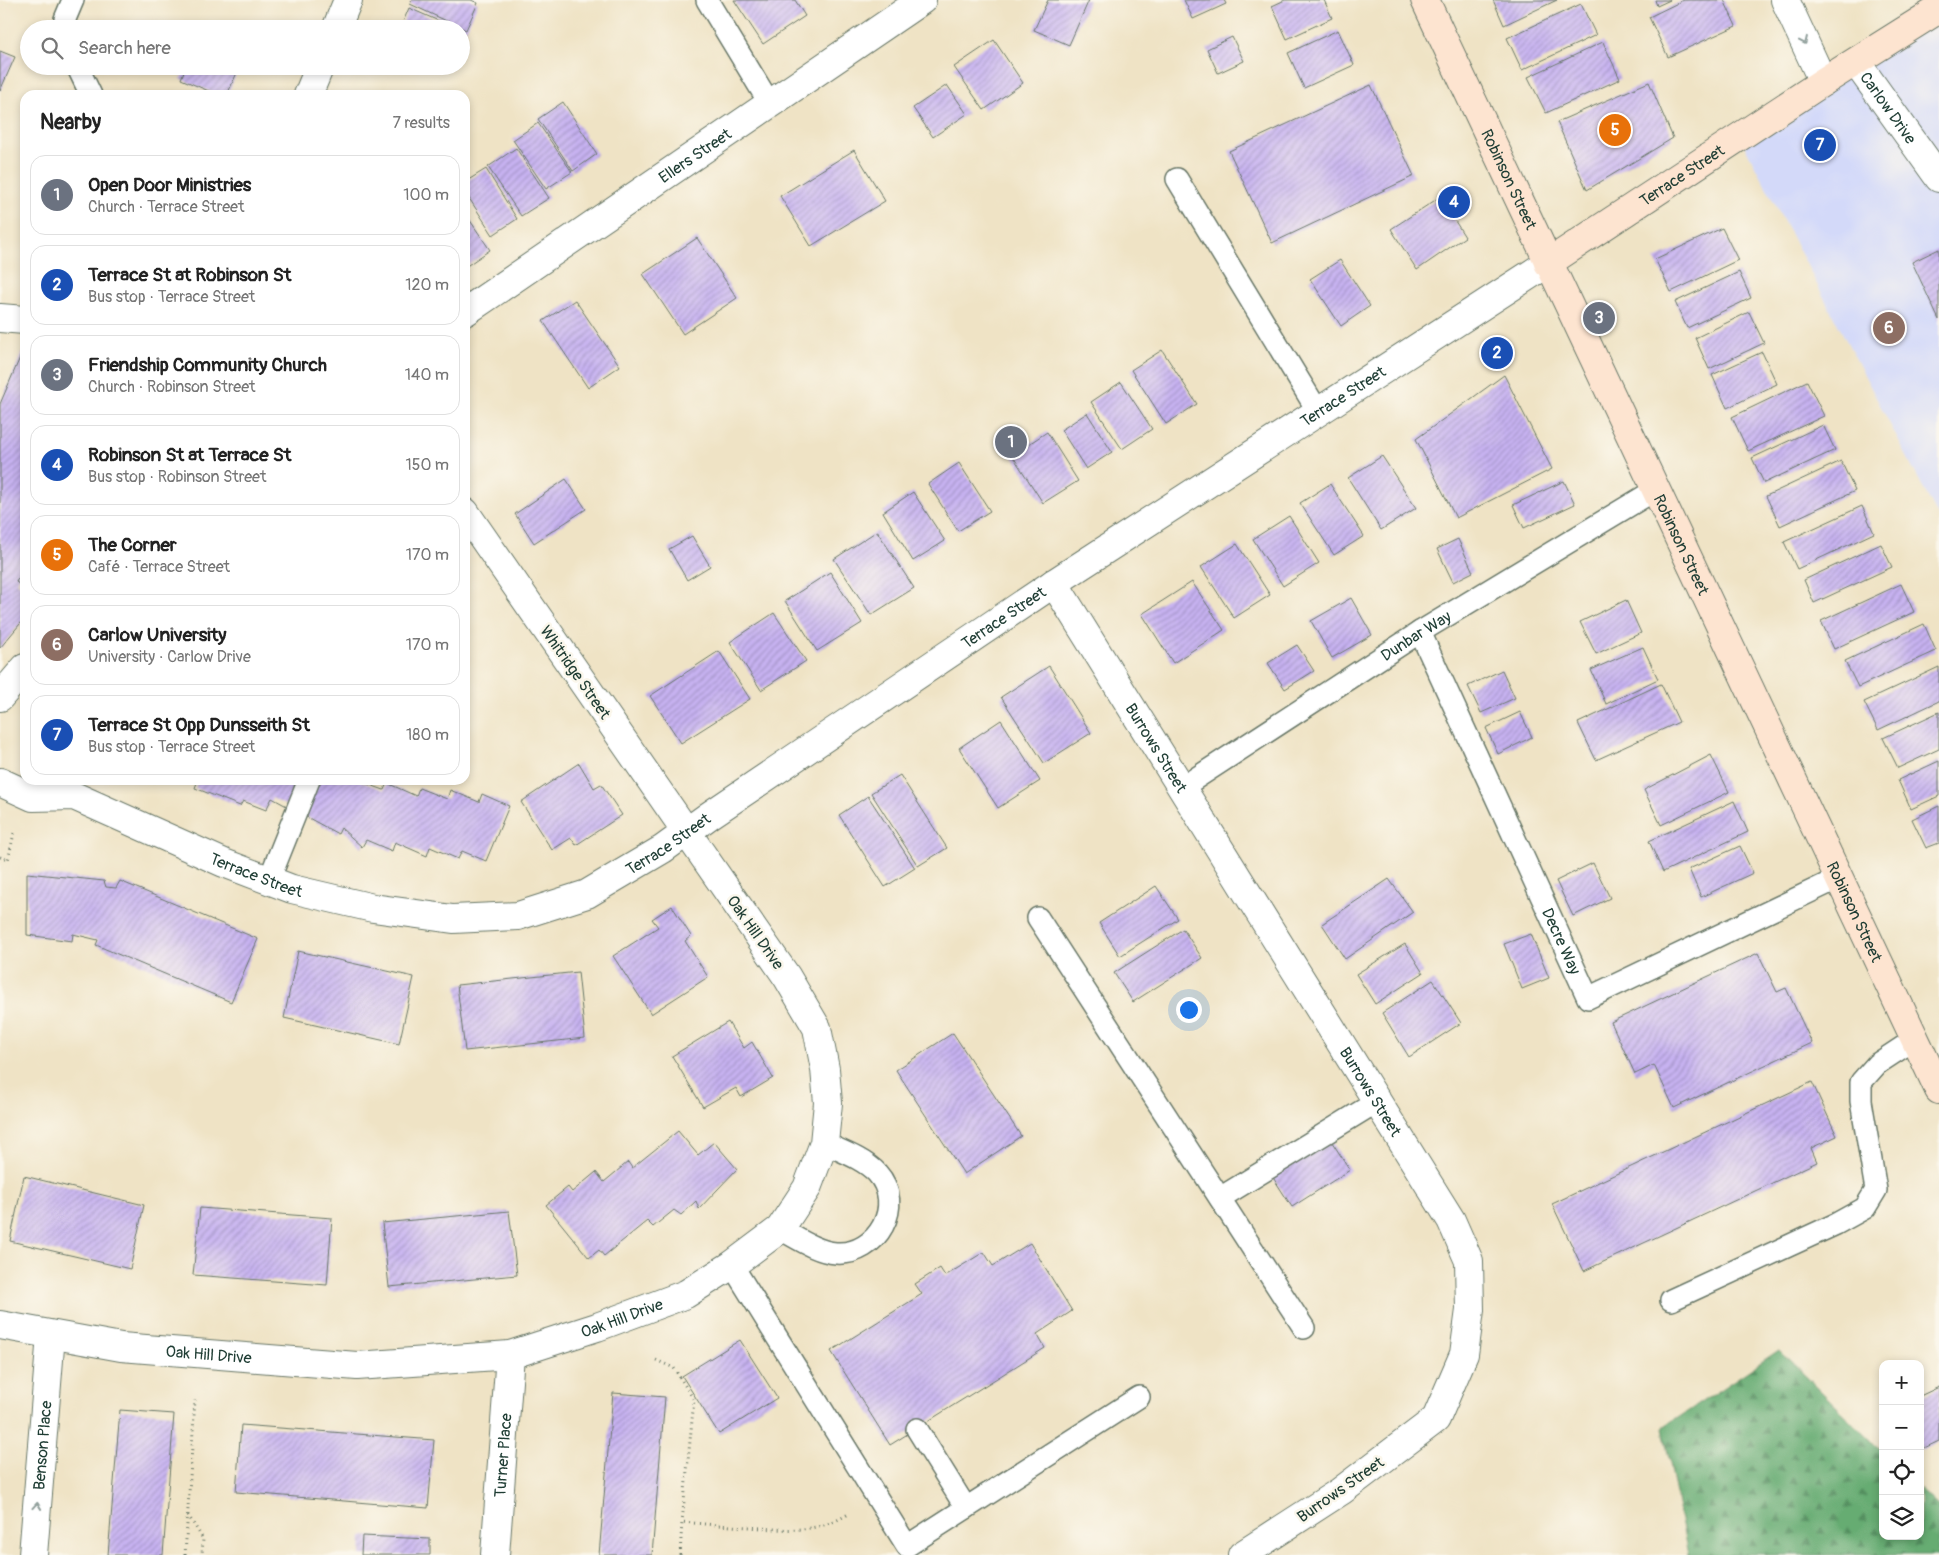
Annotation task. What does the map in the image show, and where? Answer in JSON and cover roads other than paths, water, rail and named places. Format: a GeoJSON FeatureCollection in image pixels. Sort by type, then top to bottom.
{"type":"FeatureCollection","features":[{"type":"Feature","properties":{"kind":"street"},"geometry":{"type":"LineString","coordinates":[[340,20],[348,0]]}},
{"type":"Feature","properties":{"kind":"street","name":"Ellers Street"},"geometry":{"type":"LineString","coordinates":[[470,309],[922,0]]}},
{"type":"Feature","properties":{"kind":"street","name":"Robinson Street"},"geometry":{"type":"LineString","coordinates":[[1425,0],[1534,227],[1548,263],[1939,1090]]}},
{"type":"Feature","properties":{"kind":"street"},"geometry":{"type":"LineString","coordinates":[[1785,0],[1824,82]]}},
{"type":"Feature","properties":{"kind":"street","name":"Terrace Street"},"geometry":{"type":"LineString","coordinates":[[0,782],[33,797],[75,788],[224,863],[292,888],[373,908],[454,919],[518,916],[588,894],[687,833],[710,815],[1054,583],[1320,413],[1824,82],[1939,9]]}},
{"type":"Feature","properties":{"kind":"street","name":"Carlow Drive"},"geometry":{"type":"LineString","coordinates":[[1856,62],[1939,178]]}},
{"type":"Feature","properties":{"kind":"street"},"geometry":{"type":"LineString","coordinates":[[310,90],[316,75]]}},
{"type":"Feature","properties":{"kind":"street"},"geometry":{"type":"LineString","coordinates":[[0,318],[20,320]]}},
{"type":"Feature","properties":{"kind":"street","name":"Whitridge Street"},"geometry":{"type":"LineString","coordinates":[[470,519],[687,833]]}},
{"type":"Feature","properties":{"kind":"street","name":"Burrows Street"},"geometry":{"type":"LineString","coordinates":[[1054,583],[1451,1220],[1469,1261],[1470,1310],[1464,1354],[1436,1419],[1341,1491],[1242,1555]]}},
{"type":"Feature","properties":{"kind":"street"},"geometry":{"type":"LineString","coordinates":[[0,697],[20,674]]}},
{"type":"Feature","properties":{"kind":"street","name":"Oak Hill Drive"},"geometry":{"type":"LineString","coordinates":[[0,1325],[121,1347],[357,1366],[510,1355],[597,1327],[686,1294],[732,1266],[780,1229],[807,1188],[824,1143],[828,1103],[825,1069],[817,1028],[787,977],[687,833]]}},
{"type":"Feature","properties":{"kind":"street","name":"Benson Place"},"geometry":{"type":"LineString","coordinates":[[33,1555],[51,1335]]}},
{"type":"Feature","properties":{"kind":"street","name":"Turner Place"},"geometry":{"type":"LineString","coordinates":[[495,1555],[510,1355]]}},
{"type":"Feature","properties":{"kind":"lane"},"geometry":{"type":"LineString","coordinates":[[65,20],[74,0]]}},
{"type":"Feature","properties":{"kind":"lane"},"geometry":{"type":"LineString","coordinates":[[707,0],[770,104]]}},
{"type":"Feature","properties":{"kind":"lane"},"geometry":{"type":"LineString","coordinates":[[82,75],[89,90]]}},
{"type":"Feature","properties":{"kind":"lane"},"geometry":{"type":"LineString","coordinates":[[1177,179],[1320,413]]}},
{"type":"Feature","properties":{"kind":"lane","name":"Dunbar Way"},"geometry":{"type":"LineString","coordinates":[[1181,788],[1420,632],[1655,490]]}},
{"type":"Feature","properties":{"kind":"lane","name":"Decre Way"},"geometry":{"type":"LineString","coordinates":[[1420,632],[1588,998],[1839,878]]}},
{"type":"Feature","properties":{"kind":"lane"},"geometry":{"type":"LineString","coordinates":[[269,880],[307,785]]}},
{"type":"Feature","properties":{"kind":"lane"},"geometry":{"type":"LineString","coordinates":[[1038,918],[1304,1328]]}},
{"type":"Feature","properties":{"kind":"lane"},"geometry":{"type":"LineString","coordinates":[[1671,1300],[1836,1224],[1865,1208],[1876,1190],[1861,1101],[1861,1082],[1877,1064],[1915,1039]]}},
{"type":"Feature","properties":{"kind":"lane"},"geometry":{"type":"LineString","coordinates":[[1220,1198],[1378,1102]]}},
{"type":"Feature","properties":{"kind":"lane"},"geometry":{"type":"LineString","coordinates":[[780,1229],[820,1249],[835,1253],[851,1252],[866,1246],[877,1236],[885,1223],[889,1206],[888,1197],[886,1188],[878,1173],[863,1162],[824,1143]]}},
{"type":"Feature","properties":{"kind":"lane"},"geometry":{"type":"LineString","coordinates":[[732,1266],[907,1546],[1139,1397]]}},
{"type":"Feature","properties":{"kind":"lane"},"geometry":{"type":"LineString","coordinates":[[917,1429],[966,1508]]}},
{"type":"Feature","properties":{"kind":"place","name":"The Corner"},"geometry":{"type":"Point","coordinates":[1615,130]}},
{"type":"Feature","properties":{"kind":"place","name":"Terrace St Opp Dunsseith St"},"geometry":{"type":"Point","coordinates":[1820,145]}},
{"type":"Feature","properties":{"kind":"place","name":"Robinson St at Terrace St"},"geometry":{"type":"Point","coordinates":[1454,202]}},
{"type":"Feature","properties":{"kind":"place","name":"Friendship Community Church"},"geometry":{"type":"Point","coordinates":[1599,318]}},
{"type":"Feature","properties":{"kind":"place","name":"Carlow University"},"geometry":{"type":"Point","coordinates":[1889,328]}},
{"type":"Feature","properties":{"kind":"place","name":"Terrace St at Robinson St"},"geometry":{"type":"Point","coordinates":[1497,353]}},
{"type":"Feature","properties":{"kind":"place","name":"Open Door Ministries"},"geometry":{"type":"Point","coordinates":[1011,442]}}]}
